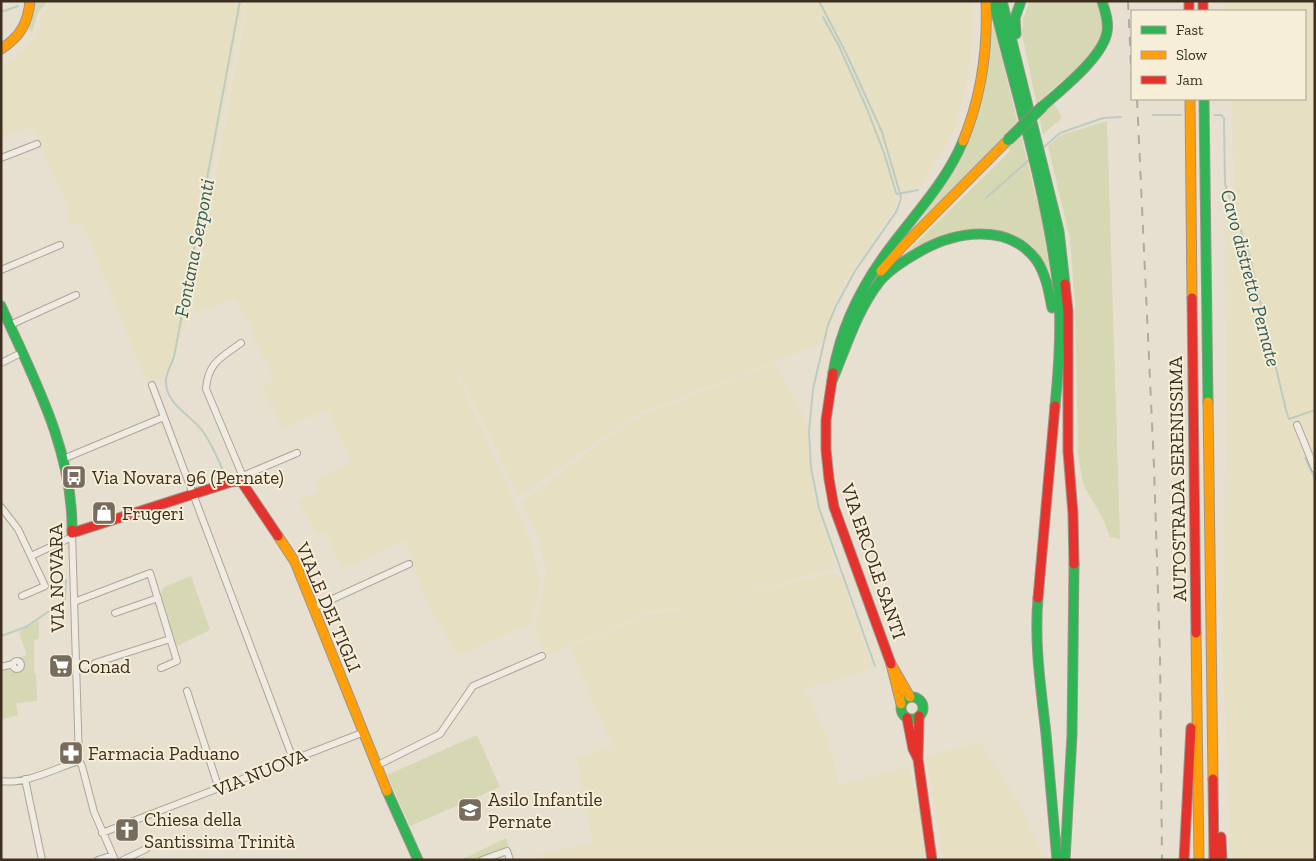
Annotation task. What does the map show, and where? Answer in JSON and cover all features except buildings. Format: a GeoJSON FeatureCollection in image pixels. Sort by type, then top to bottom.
{"type":"FeatureCollection","features":[{"type":"Feature","properties":{"kind":"main road"},"geometry":{"type":"LineString","coordinates":[[24,1],[27,22]]}},
{"type":"Feature","properties":{"kind":"main road"},"geometry":{"type":"LineString","coordinates":[[1,49],[20,35],[27,22],[30,1]]}},
{"type":"Feature","properties":{"kind":"main road"},"geometry":{"type":"LineString","coordinates":[[832,381],[841,337],[867,281],[941,181],[966,134],[978,100],[986,58],[988,23],[986,1]]}},
{"type":"Feature","properties":{"kind":"main road"},"geometry":{"type":"LineString","coordinates":[[994,1],[1059,231],[1068,311],[1068,451],[1074,514],[1074,606],[1072,735],[1067,803],[1066,860]]}},
{"type":"Feature","properties":{"kind":"main road"},"geometry":{"type":"LineString","coordinates":[[1002,1],[1029,107],[1058,289],[1060,336],[1057,387],[1036,628],[1037,659],[1046,734],[1057,860]]}},
{"type":"Feature","properties":{"kind":"main road"},"geometry":{"type":"LineString","coordinates":[[1021,1],[1014,25],[1026,74],[1029,107]]}},
{"type":"Feature","properties":{"kind":"main road"},"geometry":{"type":"LineString","coordinates":[[832,381],[851,321],[869,288],[902,247],[1101,49],[1107,30],[1107,16],[1102,1]]}},
{"type":"Feature","properties":{"kind":"main road","name":"AUTOSTRADA SERENISSIMA"},"geometry":{"type":"LineString","coordinates":[[1190,100],[1199,860]]}},
{"type":"Feature","properties":{"kind":"main road","name":"AUTOSTRADA SERENISSIMA"},"geometry":{"type":"LineString","coordinates":[[1204,100],[1214,860]]}},
{"type":"Feature","properties":{"kind":"main road"},"geometry":{"type":"LineString","coordinates":[[832,381],[857,321],[880,281],[901,263],[937,242],[980,233],[1014,240],[1025,246],[1041,268],[1051,297],[1057,387]]}},
{"type":"Feature","properties":{"kind":"main road","name":"VIA NOVARA"},"geometry":{"type":"LineString","coordinates":[[1,306],[53,428],[63,459],[70,491],[75,531]]}},
{"type":"Feature","properties":{"kind":"main road","name":"VIA ERCOLE SANTI"},"geometry":{"type":"LineString","coordinates":[[832,381],[826,419],[826,439],[828,474],[834,507],[891,664],[902,704]]}},
{"type":"Feature","properties":{"kind":"main road"},"geometry":{"type":"LineString","coordinates":[[75,531],[193,493],[230,482],[241,481]]}},
{"type":"Feature","properties":{"kind":"main road","name":"VIALE DEI TIGLI"},"geometry":{"type":"LineString","coordinates":[[241,481],[294,562],[362,733],[416,859]]}},
{"type":"Feature","properties":{"kind":"main road","name":"VIA ERCOLE SANTI"},"geometry":{"type":"LineString","coordinates":[[891,664],[910,697]]}},
{"type":"Feature","properties":{"kind":"main road"},"geometry":{"type":"LineString","coordinates":[[1184,860],[1191,727],[1197,687]]}},
{"type":"Feature","properties":{"kind":"main road"},"geometry":{"type":"LineString","coordinates":[[918,759],[913,749],[908,718],[901,711],[905,699],[910,697],[916,697],[922,703],[923,709],[919,716],[918,759],[932,860]]}},
{"type":"Feature","properties":{"kind":"main road"},"geometry":{"type":"LineString","coordinates":[[908,718],[913,719],[919,716]]}},
{"type":"Feature","properties":{"kind":"main road"},"geometry":{"type":"LineString","coordinates":[[1212,720],[1219,759],[1222,860]]}},
{"type":"Feature","properties":{"kind":"street"},"geometry":{"type":"LineString","coordinates":[[1,158],[37,144]]}},
{"type":"Feature","properties":{"kind":"street"},"geometry":{"type":"LineString","coordinates":[[1,270],[60,245]]}},
{"type":"Feature","properties":{"kind":"street"},"geometry":{"type":"LineString","coordinates":[[10,325],[76,295]]}},
{"type":"Feature","properties":{"kind":"street"},"geometry":{"type":"LineString","coordinates":[[241,342],[216,362],[210,370],[207,376],[206,389],[241,472],[241,481]]}},
{"type":"Feature","properties":{"kind":"street"},"geometry":{"type":"LineString","coordinates":[[1,363],[22,354]]}},
{"type":"Feature","properties":{"kind":"street"},"geometry":{"type":"LineString","coordinates":[[152,384],[293,759]]}},
{"type":"Feature","properties":{"kind":"street"},"geometry":{"type":"LineString","coordinates":[[63,459],[164,417]]}},
{"type":"Feature","properties":{"kind":"street"},"geometry":{"type":"LineString","coordinates":[[1296,426],[1315,469]]}},
{"type":"Feature","properties":{"kind":"street"},"geometry":{"type":"LineString","coordinates":[[241,481],[245,475],[297,453]]}},
{"type":"Feature","properties":{"kind":"street"},"geometry":{"type":"LineString","coordinates":[[1,507],[18,529],[45,586],[22,596]]}},
{"type":"Feature","properties":{"kind":"street"},"geometry":{"type":"LineString","coordinates":[[31,556],[75,531]]}},
{"type":"Feature","properties":{"kind":"street","name":"VIA NOVARA"},"geometry":{"type":"LineString","coordinates":[[75,531],[74,602],[79,761],[94,812],[114,857]]}},
{"type":"Feature","properties":{"kind":"street"},"geometry":{"type":"LineString","coordinates":[[313,608],[409,564]]}},
{"type":"Feature","properties":{"kind":"street"},"geometry":{"type":"LineString","coordinates":[[74,602],[150,573],[177,661],[161,668]]}},
{"type":"Feature","properties":{"kind":"street"},"geometry":{"type":"LineString","coordinates":[[116,612],[158,598]]}},
{"type":"Feature","properties":{"kind":"street"},"geometry":{"type":"LineString","coordinates":[[95,663],[170,639]]}},
{"type":"Feature","properties":{"kind":"street"},"geometry":{"type":"LineString","coordinates":[[376,766],[440,734],[473,686],[542,656]]}},
{"type":"Feature","properties":{"kind":"street"},"geometry":{"type":"LineString","coordinates":[[1,667],[13,664]]}},
{"type":"Feature","properties":{"kind":"street"},"geometry":{"type":"LineString","coordinates":[[76,668],[87,665]]}},
{"type":"Feature","properties":{"kind":"street"},"geometry":{"type":"LineString","coordinates":[[187,691],[219,789]]}},
{"type":"Feature","properties":{"kind":"street","name":"VIA NUOVA"},"geometry":{"type":"LineString","coordinates":[[102,833],[362,733]]}},
{"type":"Feature","properties":{"kind":"street"},"geometry":{"type":"LineString","coordinates":[[1,781],[10,783],[79,761]]}},
{"type":"Feature","properties":{"kind":"street"},"geometry":{"type":"LineString","coordinates":[[25,779],[42,860]]}},
{"type":"Feature","properties":{"kind":"street"},"geometry":{"type":"LineString","coordinates":[[123,860],[146,849]]}},
{"type":"Feature","properties":{"kind":"street"},"geometry":{"type":"LineString","coordinates":[[482,860],[507,850],[510,860]]}},
{"type":"Feature","properties":{"kind":"street"},"geometry":{"type":"LineString","coordinates":[[98,860],[114,857]]}},
{"type":"Feature","properties":{"kind":"shaded area"},"geometry":{"type":"Polygon","coordinates":[[[59,1],[245,1],[188,299],[190,316],[162,380],[144,376],[83,224],[68,223],[68,207],[31,126],[1,137],[1,65],[23,52],[37,34],[43,12],[53,3],[59,1]]]}},
{"type":"Feature","properties":{"kind":"shaded area"},"geometry":{"type":"Polygon","coordinates":[[[248,1],[971,1],[973,10],[969,72],[956,127],[920,186],[897,197],[895,208],[840,290],[821,344],[642,412],[520,496],[457,370],[457,375],[516,505],[533,548],[540,585],[530,624],[458,656],[427,602],[405,540],[342,569],[326,532],[316,534],[298,500],[319,491],[315,481],[351,462],[328,409],[283,429],[261,387],[274,380],[252,335],[255,333],[234,297],[196,314],[193,301],[248,1]]]}},
{"type":"Feature","properties":{"kind":"shaded area"},"geometry":{"type":"Polygon","coordinates":[[[1223,1],[1315,1],[1315,860],[1233,860],[1222,638],[1226,446],[1225,216],[1234,181],[1232,100],[1306,100],[1306,10],[1223,10],[1223,1]]]}},
{"type":"Feature","properties":{"kind":"shaded area"},"geometry":{"type":"Polygon","coordinates":[[[776,363],[808,425],[808,451],[814,498],[835,567],[719,601],[829,573],[840,575],[873,668],[805,689],[829,741],[839,785],[908,766],[924,828],[925,860],[545,860],[538,854],[593,843],[577,759],[612,746],[570,647],[652,614],[689,608],[658,609],[546,655],[537,635],[536,623],[546,572],[540,544],[523,504],[524,501],[623,426],[642,415],[776,363]]]}},
{"type":"Feature","properties":{"kind":"shaded area"},"geometry":{"type":"Polygon","coordinates":[[[979,741],[1018,801],[1045,860],[944,860],[926,757],[979,741]]]}},
{"type":"Feature","properties":{"kind":"green space"},"geometry":{"type":"Polygon","coordinates":[[[33,1],[48,1],[38,13],[32,32],[28,30],[33,1]]]}},
{"type":"Feature","properties":{"kind":"green space"},"geometry":{"type":"Polygon","coordinates":[[[1030,1],[1096,1],[1101,16],[1102,30],[1091,54],[1048,93],[1062,118],[1043,134],[1022,34],[1023,19],[1030,1]]]}},
{"type":"Feature","properties":{"kind":"green space"},"geometry":{"type":"Polygon","coordinates":[[[993,23],[1041,217],[1050,272],[1032,246],[1012,234],[985,228],[956,232],[898,261],[1010,151],[1001,140],[914,227],[947,181],[974,126],[985,89],[993,23]]]}},
{"type":"Feature","properties":{"kind":"green space"},"geometry":{"type":"Polygon","coordinates":[[[1107,121],[1120,539],[1110,537],[1101,515],[1083,484],[1078,453],[1075,305],[1070,239],[1048,146],[1061,135],[1107,121]]]}},
{"type":"Feature","properties":{"kind":"green space"},"geometry":{"type":"Polygon","coordinates":[[[191,576],[210,630],[173,648],[158,598],[164,587],[191,576]]]}},
{"type":"Feature","properties":{"kind":"green space"},"geometry":{"type":"Polygon","coordinates":[[[39,620],[39,639],[34,640],[34,673],[36,674],[37,701],[16,703],[18,715],[1,720],[1,669],[11,666],[15,672],[21,671],[25,662],[16,659],[27,655],[19,632],[39,620]]]}},
{"type":"Feature","properties":{"kind":"green space"},"geometry":{"type":"Polygon","coordinates":[[[477,735],[500,787],[410,826],[387,775],[477,735]]]}},
{"type":"Feature","properties":{"kind":"green space"},"geometry":{"type":"Polygon","coordinates":[[[506,838],[509,846],[473,860],[461,860],[506,838]]]}},
{"type":"Feature","properties":{"kind":"waterway","name":"Fontana Serponti"},"geometry":{"type":"LineString","coordinates":[[226,478],[215,453],[201,429],[178,407],[169,395],[166,379],[174,357],[240,1]]}},
{"type":"Feature","properties":{"kind":"waterway","name":"Cavo distretto Pernate"},"geometry":{"type":"LineString","coordinates":[[819,1],[846,53],[882,132],[901,197],[896,212],[855,271],[828,325],[813,389],[809,432],[811,468],[819,508],[875,666]]}},
{"type":"Feature","properties":{"kind":"waterway"},"geometry":{"type":"LineString","coordinates":[[1,12],[18,6]]}},
{"type":"Feature","properties":{"kind":"waterway","name":"Cavo distretto Pernate"},"geometry":{"type":"LineString","coordinates":[[823,17],[839,46],[867,109],[884,153],[896,193],[918,190]]}},
{"type":"Feature","properties":{"kind":"waterway","name":"Cavo distretto Pernate"},"geometry":{"type":"LineString","coordinates":[[1153,115],[1181,115]]}},
{"type":"Feature","properties":{"kind":"waterway","name":"Cavo distretto Pernate"},"geometry":{"type":"LineString","coordinates":[[1214,115],[1221,115],[1224,118],[1225,184],[1249,254],[1289,419],[1315,410]]}},
{"type":"Feature","properties":{"kind":"waterway","name":"Cavo distretto Pernate"},"geometry":{"type":"LineString","coordinates":[[1044,147],[1060,133],[1103,118],[1121,117]]}},
{"type":"Feature","properties":{"kind":"waterway","name":"Cavo distretto Pernate"},"geometry":{"type":"LineString","coordinates":[[986,198],[1029,160]]}},
{"type":"Feature","properties":{"kind":"waterway","name":"Cavo distretto Pernate"},"geometry":{"type":"LineString","coordinates":[[1305,458],[1315,479]]}},
{"type":"Feature","properties":{"kind":"waterway","name":"Fontana Serponti"},"geometry":{"type":"LineString","coordinates":[[1,636],[26,627],[65,600],[66,580]]}},
{"type":"Feature","properties":{"kind":"railway"},"geometry":{"type":"LineString","coordinates":[[1128,1],[1131,66]]}},
{"type":"Feature","properties":{"kind":"railway"},"geometry":{"type":"LineString","coordinates":[[1137,100],[1154,466],[1160,655],[1162,860]]}},
{"type":"Feature","properties":{"kind":"traffic: fast"},"geometry":{"type":"LineString","coordinates":[[993,1],[1030,143],[1053,251],[1060,317],[1055,406]]}},
{"type":"Feature","properties":{"kind":"traffic: fast"},"geometry":{"type":"LineString","coordinates":[[1002,1],[1059,231],[1065,284]]}},
{"type":"Feature","properties":{"kind":"traffic: fast"},"geometry":{"type":"LineString","coordinates":[[1016,34],[1015,18],[1021,1]]}},
{"type":"Feature","properties":{"kind":"traffic: fast"},"geometry":{"type":"LineString","coordinates":[[1043,106],[1081,72],[1104,42],[1107,24],[1102,1]]}},
{"type":"Feature","properties":{"kind":"traffic: fast"},"geometry":{"type":"LineString","coordinates":[[1204,100],[1208,402]]}},
{"type":"Feature","properties":{"kind":"traffic: fast"},"geometry":{"type":"LineString","coordinates":[[1008,140],[1043,106]]}},
{"type":"Feature","properties":{"kind":"traffic: fast"},"geometry":{"type":"LineString","coordinates":[[833,373],[848,321],[863,290],[881,259],[949,169],[963,141]]}},
{"type":"Feature","properties":{"kind":"traffic: fast"},"geometry":{"type":"LineString","coordinates":[[832,381],[858,317],[880,281],[908,258],[949,239],[981,234],[997,235],[1012,240],[1037,261],[1043,272],[1052,308]]}},
{"type":"Feature","properties":{"kind":"traffic: fast"},"geometry":{"type":"LineString","coordinates":[[1,306],[38,387],[58,443],[66,471],[71,500],[72,530]]}},
{"type":"Feature","properties":{"kind":"traffic: fast"},"geometry":{"type":"LineString","coordinates":[[1065,860],[1072,735],[1074,564]]}},
{"type":"Feature","properties":{"kind":"traffic: fast"},"geometry":{"type":"LineString","coordinates":[[1038,598],[1039,666],[1057,860]]}},
{"type":"Feature","properties":{"kind":"traffic: fast"},"geometry":{"type":"LineString","coordinates":[[912,697],[920,700],[923,708],[920,716],[912,719],[904,716],[901,708],[904,700],[912,697]]}},
{"type":"Feature","properties":{"kind":"traffic: fast"},"geometry":{"type":"LineString","coordinates":[[387,791],[418,860]]}},
{"type":"Feature","properties":{"kind":"traffic: slow"},"geometry":{"type":"LineString","coordinates":[[1,49],[13,40],[22,29],[30,1]]}},
{"type":"Feature","properties":{"kind":"traffic: slow"},"geometry":{"type":"LineString","coordinates":[[963,141],[975,107],[985,55],[986,1]]}},
{"type":"Feature","properties":{"kind":"traffic: slow"},"geometry":{"type":"LineString","coordinates":[[1190,100],[1192,298]]}},
{"type":"Feature","properties":{"kind":"traffic: slow"},"geometry":{"type":"LineString","coordinates":[[881,271],[902,247],[1008,140]]}},
{"type":"Feature","properties":{"kind":"traffic: slow"},"geometry":{"type":"LineString","coordinates":[[1208,402],[1213,779]]}},
{"type":"Feature","properties":{"kind":"traffic: slow"},"geometry":{"type":"LineString","coordinates":[[278,536],[295,562],[387,791]]}},
{"type":"Feature","properties":{"kind":"traffic: slow"},"geometry":{"type":"LineString","coordinates":[[1196,633],[1199,860]]}},
{"type":"Feature","properties":{"kind":"traffic: slow"},"geometry":{"type":"LineString","coordinates":[[901,704],[891,664],[910,697]]}},
{"type":"Feature","properties":{"kind":"traffic: jam"},"geometry":{"type":"LineString","coordinates":[[1189,1],[1189,10]]}},
{"type":"Feature","properties":{"kind":"traffic: jam"},"geometry":{"type":"LineString","coordinates":[[1203,1],[1203,10]]}},
{"type":"Feature","properties":{"kind":"traffic: jam"},"geometry":{"type":"LineString","coordinates":[[1065,284],[1068,311],[1068,451],[1073,514],[1074,564]]}},
{"type":"Feature","properties":{"kind":"traffic: jam"},"geometry":{"type":"LineString","coordinates":[[1192,298],[1196,633]]}},
{"type":"Feature","properties":{"kind":"traffic: jam"},"geometry":{"type":"LineString","coordinates":[[833,373],[826,420],[826,450],[834,507],[891,664]]}},
{"type":"Feature","properties":{"kind":"traffic: jam"},"geometry":{"type":"LineString","coordinates":[[1038,598],[1055,406]]}},
{"type":"Feature","properties":{"kind":"traffic: jam"},"geometry":{"type":"LineString","coordinates":[[72,530],[72,533],[231,482],[241,481],[278,536]]}},
{"type":"Feature","properties":{"kind":"traffic: jam"},"geometry":{"type":"LineString","coordinates":[[907,718],[913,749],[918,759],[919,716]]}},
{"type":"Feature","properties":{"kind":"traffic: jam"},"geometry":{"type":"LineString","coordinates":[[1184,860],[1191,728]]}},
{"type":"Feature","properties":{"kind":"traffic: jam"},"geometry":{"type":"LineString","coordinates":[[918,759],[932,860]]}},
{"type":"Feature","properties":{"kind":"traffic: jam"},"geometry":{"type":"LineString","coordinates":[[1213,779],[1214,860]]}},
{"type":"Feature","properties":{"kind":"traffic: jam"},"geometry":{"type":"LineString","coordinates":[[1221,837],[1222,860]]}},
{"type":"Feature","properties":{"kind":"place","name":"Via Novara 96 (Pernate)"},"geometry":{"type":"Point","coordinates":[74,477]}},
{"type":"Feature","properties":{"kind":"place","name":"Frugeri"},"geometry":{"type":"Point","coordinates":[104,513]}},
{"type":"Feature","properties":{"kind":"place","name":"Conad"},"geometry":{"type":"Point","coordinates":[61,666]}},
{"type":"Feature","properties":{"kind":"place","name":"Farmacia Paduano"},"geometry":{"type":"Point","coordinates":[71,753]}},
{"type":"Feature","properties":{"kind":"place","name":"Asilo Infantile Pernate"},"geometry":{"type":"Point","coordinates":[470,810]}},
{"type":"Feature","properties":{"kind":"place","name":"Chiesa della Santissima Trinità"},"geometry":{"type":"Point","coordinates":[127,830]}}]}
